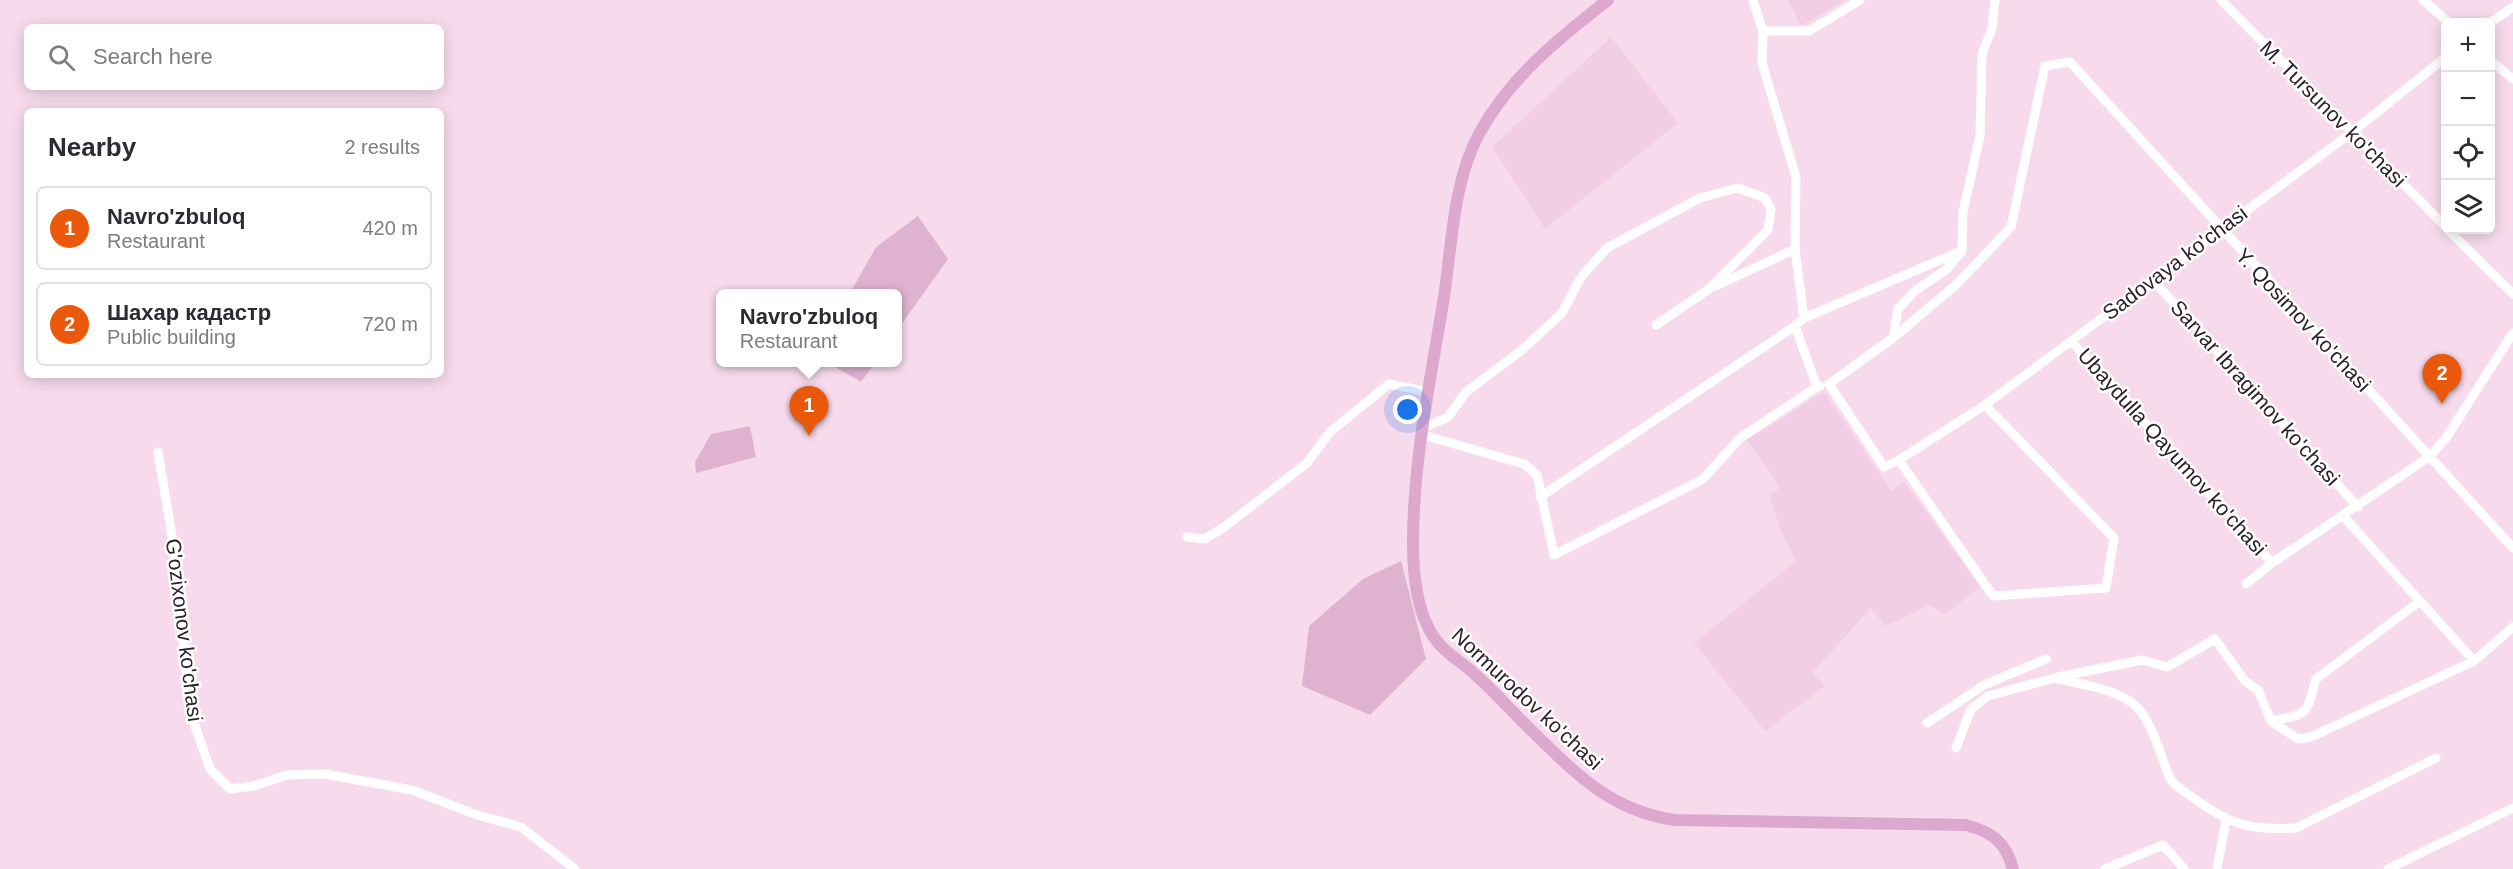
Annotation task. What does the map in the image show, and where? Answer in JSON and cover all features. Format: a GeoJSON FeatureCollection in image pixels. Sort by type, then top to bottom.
{"type":"FeatureCollection","features":[{"type":"Feature","properties":{"kind":"main road","name":"Normurodov ko'chasi"},"geometry":{"type":"LineString","coordinates":[[1608,0],[1558,39],[1523,73],[1491,114],[1469,154],[1459,198],[1423,432],[1413,546],[1419,601],[1428,628],[1446,653],[1470,670],[1590,785],[1629,808],[1674,820],[1966,825],[1989,832],[2000,840],[2013,869]]}},
{"type":"Feature","properties":{"kind":"street"},"geometry":{"type":"LineString","coordinates":[[1753,0],[1763,31],[1762,63],[1796,177],[1795,249],[1804,318]]}},
{"type":"Feature","properties":{"kind":"street"},"geometry":{"type":"LineString","coordinates":[[1763,31],[1809,31],[1860,0]]}},
{"type":"Feature","properties":{"kind":"street"},"geometry":{"type":"LineString","coordinates":[[1423,432],[1524,464],[1537,475],[1554,555],[1703,479],[1740,438],[1817,387],[1829,384],[1893,338],[1898,309],[1916,290],[1946,270],[1962,251],[1963,212],[1980,136],[1982,54],[1992,28],[1995,0]]}},
{"type":"Feature","properties":{"kind":"street","name":"M. Tursunov ko'chasi"},"geometry":{"type":"LineString","coordinates":[[2221,0],[2441,222]]}},
{"type":"Feature","properties":{"kind":"street"},"geometry":{"type":"LineString","coordinates":[[2423,0],[2443,18]]}},
{"type":"Feature","properties":{"kind":"street"},"geometry":{"type":"LineString","coordinates":[[2495,20],[2513,7]]}},
{"type":"Feature","properties":{"kind":"street","name":"Sadovaya ko'chasi"},"geometry":{"type":"LineString","coordinates":[[1899,460],[1985,405],[2072,341],[2351,133],[2441,60]]}},
{"type":"Feature","properties":{"kind":"street","name":"Y. Qosimov ko'chasi"},"geometry":{"type":"LineString","coordinates":[[1893,338],[1926,307],[1957,284],[2011,227],[2045,66],[2070,62],[2220,230],[2513,548]]}},
{"type":"Feature","properties":{"kind":"street"},"geometry":{"type":"LineString","coordinates":[[2495,64],[2513,79]]}},
{"type":"Feature","properties":{"kind":"street"},"geometry":{"type":"LineString","coordinates":[[1423,432],[1448,417],[1466,392],[1522,350],[1562,313],[1581,277],[1608,248],[1700,198],[1738,188],[1765,198],[1771,209],[1768,230],[1709,289]]}},
{"type":"Feature","properties":{"kind":"street","name":"M. Tursunov ko'chasi"},"geometry":{"type":"LineString","coordinates":[[2453,234],[2513,294]]}},
{"type":"Feature","properties":{"kind":"street"},"geometry":{"type":"LineString","coordinates":[[1656,325],[1709,289],[1795,249]]}},
{"type":"Feature","properties":{"kind":"street"},"geometry":{"type":"LineString","coordinates":[[1540,497],[1804,318],[1962,251]]}},
{"type":"Feature","properties":{"kind":"street","name":"Sarvar Ibragimov ko'chasi"},"geometry":{"type":"LineString","coordinates":[[2153,279],[2358,507]]}},
{"type":"Feature","properties":{"kind":"street"},"geometry":{"type":"LineString","coordinates":[[1795,326],[1817,387]]}},
{"type":"Feature","properties":{"kind":"street"},"geometry":{"type":"LineString","coordinates":[[2246,584],[2272,563],[2344,517],[2429,457],[2446,438],[2513,333]]}},
{"type":"Feature","properties":{"kind":"street","name":"Ubaydulla Qayumov ko'chasi"},"geometry":{"type":"LineString","coordinates":[[2072,341],[2272,563]]}},
{"type":"Feature","properties":{"kind":"street"},"geometry":{"type":"LineString","coordinates":[[1187,537],[1204,539],[1223,528],[1307,463],[1330,432],[1389,384],[1429,392]]}},
{"type":"Feature","properties":{"kind":"street"},"geometry":{"type":"LineString","coordinates":[[1829,384],[1884,467],[1899,460],[1993,596],[2106,588],[2114,538],[1985,405]]}},
{"type":"Feature","properties":{"kind":"street","name":"G'ozixonov ko'chasi"},"geometry":{"type":"LineString","coordinates":[[158,452],[179,578],[185,665],[193,720],[210,769],[223,783],[230,789],[254,786],[287,775],[325,774],[412,790],[477,814],[521,827],[574,869]]}},
{"type":"Feature","properties":{"kind":"street"},"geometry":{"type":"LineString","coordinates":[[2344,517],[2474,661]]}},
{"type":"Feature","properties":{"kind":"street"},"geometry":{"type":"LineString","coordinates":[[2271,721],[2300,715],[2311,703],[2316,679],[2420,601]]}},
{"type":"Feature","properties":{"kind":"street"},"geometry":{"type":"LineString","coordinates":[[1956,748],[1971,709],[1988,696],[2052,678],[2142,660],[2167,668],[2215,639],[2245,681],[2258,690],[2271,721],[2298,739],[2311,737],[2474,661],[2513,627]]}},
{"type":"Feature","properties":{"kind":"street"},"geometry":{"type":"LineString","coordinates":[[1927,723],[1984,686],[2046,659]]}},
{"type":"Feature","properties":{"kind":"street"},"geometry":{"type":"LineString","coordinates":[[2052,678],[2087,685],[2131,702],[2153,732],[2171,781],[2226,820],[2276,829],[2296,828],[2436,758]]}},
{"type":"Feature","properties":{"kind":"street"},"geometry":{"type":"LineString","coordinates":[[2388,869],[2513,808]]}},
{"type":"Feature","properties":{"kind":"street"},"geometry":{"type":"LineString","coordinates":[[2217,869],[2226,820]]}},
{"type":"Feature","properties":{"kind":"street"},"geometry":{"type":"LineString","coordinates":[[2105,869],[2163,846],[2184,869]]}},
{"type":"Feature","properties":{"kind":"shaded area"},"geometry":{"type":"Polygon","coordinates":[[[1788,0],[1845,0],[1801,26],[1788,0]]]}},
{"type":"Feature","properties":{"kind":"shaded area"},"geometry":{"type":"Polygon","coordinates":[[[1611,37],[1678,123],[1545,229],[1492,147],[1611,37]]]}},
{"type":"Feature","properties":{"kind":"shaded area"},"geometry":{"type":"Polygon","coordinates":[[[918,216],[948,259],[902,323],[902,289],[852,289],[876,247],[918,216]]]}},
{"type":"Feature","properties":{"kind":"shaded area"},"geometry":{"type":"Polygon","coordinates":[[[835,367],[872,367],[861,382],[835,367]]]}},
{"type":"Feature","properties":{"kind":"shaded area"},"geometry":{"type":"Polygon","coordinates":[[[1824,392],[1891,491],[1904,481],[1980,587],[1944,615],[1930,605],[1885,626],[1871,608],[1812,673],[1825,686],[1765,731],[1694,643],[1796,561],[1780,529],[1769,494],[1780,488],[1747,440],[1824,392]]]}},
{"type":"Feature","properties":{"kind":"shaded area"},"geometry":{"type":"Polygon","coordinates":[[[750,426],[756,457],[696,473],[695,462],[711,434],[750,426]]]}},
{"type":"Feature","properties":{"kind":"shaded area"},"geometry":{"type":"Polygon","coordinates":[[[1401,561],[1426,659],[1370,715],[1302,686],[1309,626],[1363,579],[1401,561]]]}},
{"type":"Feature","properties":{"kind":"place","name":"Шахар кадастр"},"geometry":{"type":"Point","coordinates":[2442,404]}},
{"type":"Feature","properties":{"kind":"place","name":"Navro'zbuloq"},"geometry":{"type":"Point","coordinates":[809,436]}}]}
